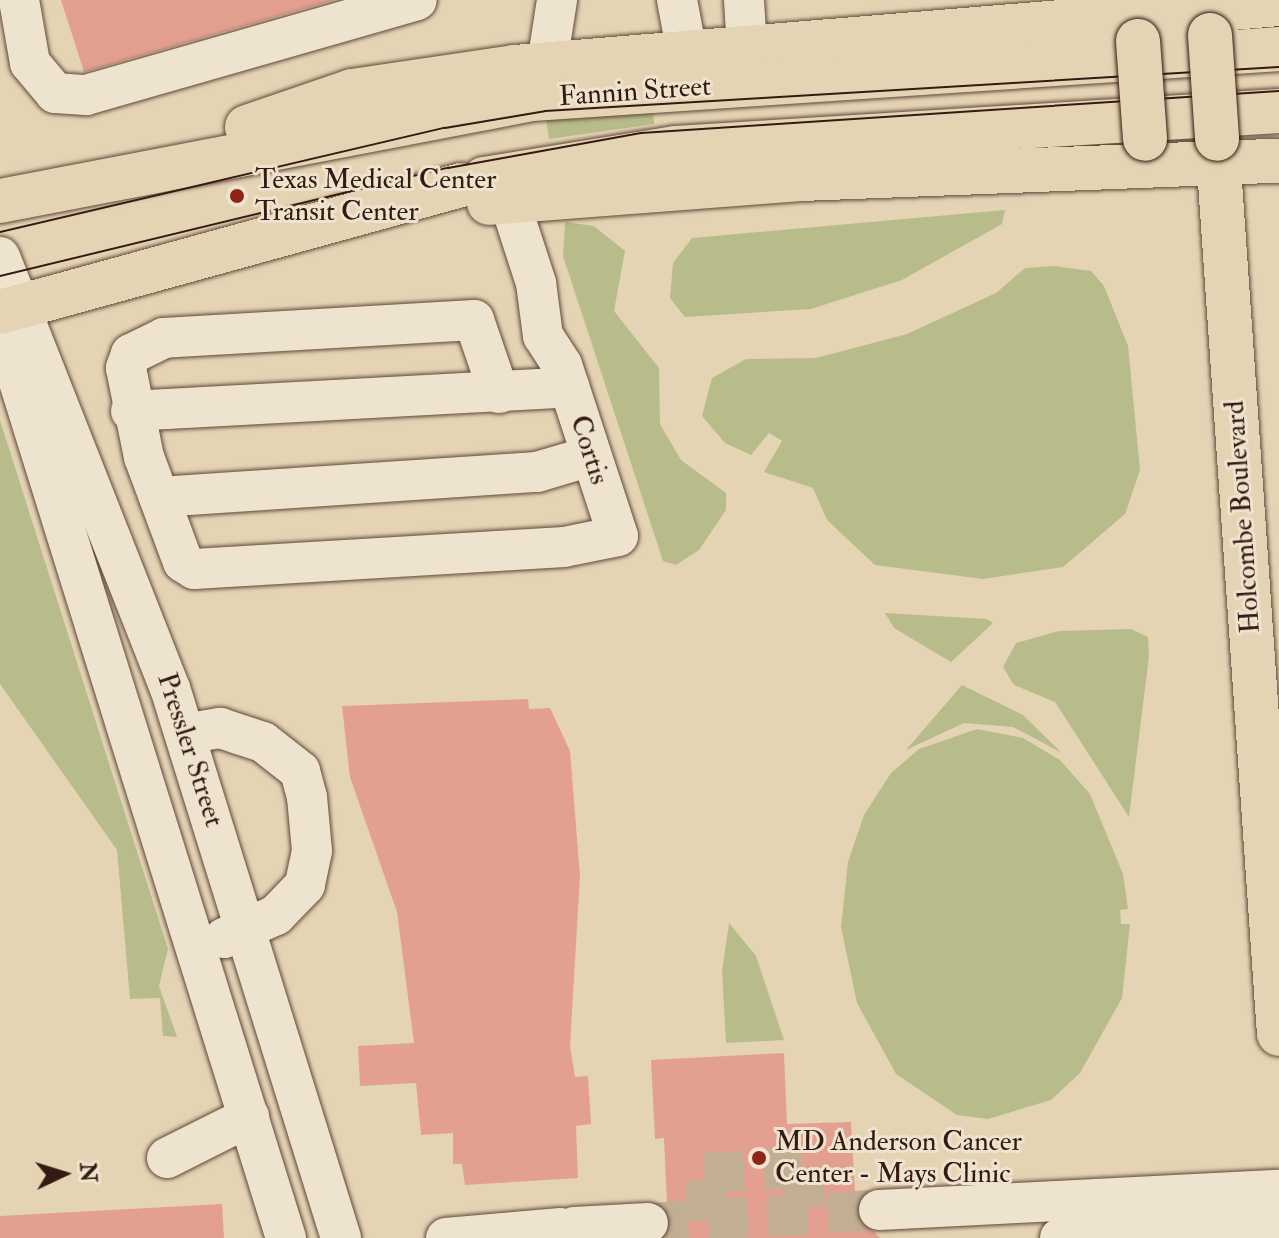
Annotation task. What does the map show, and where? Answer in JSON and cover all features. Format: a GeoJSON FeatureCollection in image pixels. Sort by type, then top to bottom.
{"type":"FeatureCollection","features":[{"type":"Feature","properties":{"kind":"main road"},"geometry":{"type":"LineString","coordinates":[[63,189],[352,91],[547,64],[1208,15],[1279,4]]}},
{"type":"Feature","properties":{"kind":"main road","name":"Holcombe Boulevard"},"geometry":{"type":"LineString","coordinates":[[1208,15],[1279,1034]]}},
{"type":"Feature","properties":{"kind":"main road"},"geometry":{"type":"LineString","coordinates":[[1078,23],[1138,41],[1145,139],[1092,173]]}},
{"type":"Feature","properties":{"kind":"main road","name":"Fannin Street"},"geometry":{"type":"LineString","coordinates":[[0,201],[532,99],[1279,49]]}},
{"type":"Feature","properties":{"kind":"main road","name":"Fannin Street"},"geometry":{"type":"LineString","coordinates":[[5,295],[250,241],[482,195],[676,148],[1279,111]]}},
{"type":"Feature","properties":{"kind":"main road"},"geometry":{"type":"LineString","coordinates":[[482,195],[801,179],[1092,173],[1219,152],[1279,161]]}},
{"type":"Feature","properties":{"kind":"street"},"geometry":{"type":"LineString","coordinates":[[16,2],[30,63],[55,93],[86,95],[417,0]]}},
{"type":"Feature","properties":{"kind":"street"},"geometry":{"type":"LineString","coordinates":[[547,64],[557,0]]}},
{"type":"Feature","properties":{"kind":"street"},"geometry":{"type":"LineString","coordinates":[[744,0],[747,49]]}},
{"type":"Feature","properties":{"kind":"street"},"geometry":{"type":"LineString","coordinates":[[675,3],[687,53]]}},
{"type":"Feature","properties":{"kind":"street","name":"Cortis"},"geometry":{"type":"LineString","coordinates":[[159,497],[183,562],[194,569],[564,547],[618,536],[565,376],[567,344],[552,298],[536,283],[482,195]]}},
{"type":"Feature","properties":{"kind":"street","name":"Pressler Street"},"geometry":{"type":"LineString","coordinates":[[5,295],[142,610],[249,930],[341,1238]]}},
{"type":"Feature","properties":{"kind":"street","name":"Pressler Street"},"geometry":{"type":"LineString","coordinates":[[5,295],[96,625],[286,1238]]}},
{"type":"Feature","properties":{"kind":"street"},"geometry":{"type":"LineString","coordinates":[[499,393],[474,320],[164,338],[131,354],[131,411],[159,497],[537,472],[591,456]]}},
{"type":"Feature","properties":{"kind":"street"},"geometry":{"type":"LineString","coordinates":[[131,411],[499,393],[565,376]]}},
{"type":"Feature","properties":{"kind":"street"},"geometry":{"type":"LineString","coordinates":[[96,625],[142,610]]}},
{"type":"Feature","properties":{"kind":"street"},"geometry":{"type":"LineString","coordinates":[[185,734],[220,728],[263,742],[300,771],[311,870],[294,900],[249,930],[197,946]]}},
{"type":"Feature","properties":{"kind":"street"},"geometry":{"type":"LineString","coordinates":[[167,1158],[249,1117]]}},
{"type":"Feature","properties":{"kind":"street"},"geometry":{"type":"LineString","coordinates":[[1060,1238],[1152,1224],[1279,1190]]}},
{"type":"Feature","properties":{"kind":"street"},"geometry":{"type":"LineString","coordinates":[[879,1210],[1279,1227]]}},
{"type":"Feature","properties":{"kind":"street"},"geometry":{"type":"LineString","coordinates":[[446,1238],[648,1223]]}},
{"type":"Feature","properties":{"kind":"green space"},"geometry":{"type":"Polygon","coordinates":[[[653,111],[654,124],[549,139],[546,119],[653,111]]]}},
{"type":"Feature","properties":{"kind":"green space"},"geometry":{"type":"Polygon","coordinates":[[[1005,210],[1002,224],[902,280],[811,309],[685,317],[670,298],[673,263],[692,238],[1005,210]]]}},
{"type":"Feature","properties":{"kind":"green space"},"geometry":{"type":"Polygon","coordinates":[[[565,222],[594,226],[625,251],[614,311],[659,368],[660,424],[681,460],[726,493],[726,510],[699,550],[676,565],[663,561],[563,256],[565,222]]]}},
{"type":"Feature","properties":{"kind":"green space"},"geometry":{"type":"Polygon","coordinates":[[[1054,266],[1091,271],[1104,286],[1128,346],[1140,470],[1125,514],[1063,567],[983,579],[875,565],[827,520],[813,488],[764,472],[782,441],[769,433],[751,455],[725,443],[702,416],[712,378],[746,359],[816,358],[907,334],[996,293],[1025,268],[1054,266]]]}},
{"type":"Feature","properties":{"kind":"green space"},"geometry":{"type":"Polygon","coordinates":[[[0,420],[168,949],[159,986],[177,1037],[163,1036],[160,998],[130,999],[117,850],[0,684],[0,420]]]}},
{"type":"Feature","properties":{"kind":"green space"},"geometry":{"type":"Polygon","coordinates":[[[885,613],[987,619],[993,623],[951,662],[894,628],[885,613]]]}},
{"type":"Feature","properties":{"kind":"green space"},"geometry":{"type":"Polygon","coordinates":[[[1131,629],[1148,637],[1149,656],[1129,817],[1055,702],[1014,685],[1003,667],[1016,643],[1059,631],[1131,629]]]}},
{"type":"Feature","properties":{"kind":"green space"},"geometry":{"type":"Polygon","coordinates":[[[962,685],[1023,715],[1062,753],[1013,727],[964,723],[906,750],[962,685]]]}},
{"type":"Feature","properties":{"kind":"green space"},"geometry":{"type":"Polygon","coordinates":[[[977,729],[1023,738],[1060,760],[1090,794],[1123,874],[1128,909],[1120,910],[1121,924],[1130,924],[1122,998],[1080,1073],[1051,1100],[988,1119],[957,1115],[896,1074],[857,1003],[841,927],[848,862],[864,815],[891,773],[919,749],[977,729]]]}},
{"type":"Feature","properties":{"kind":"green space"},"geometry":{"type":"Polygon","coordinates":[[[729,923],[756,956],[784,1040],[726,1043],[722,971],[729,923]]]}},
{"type":"Feature","properties":{"kind":"building"},"geometry":{"type":"Polygon","coordinates":[[[61,0],[334,0],[84,72],[61,0]]]}},
{"type":"Feature","properties":{"kind":"building"},"geometry":{"type":"Polygon","coordinates":[[[528,699],[529,709],[550,708],[570,751],[580,876],[570,1046],[575,1077],[588,1076],[591,1124],[576,1126],[578,1178],[465,1185],[462,1164],[453,1164],[453,1133],[421,1135],[416,1083],[360,1086],[358,1046],[414,1043],[397,912],[350,777],[342,706],[528,699]]]}},
{"type":"Feature","properties":{"kind":"building","name":"MD Anderson Cancer Center - Mays Clinic"},"geometry":{"type":"Polygon","coordinates":[[[784,1053],[787,1124],[851,1122],[855,1191],[869,1190],[856,1212],[880,1238],[665,1238],[671,1221],[661,1205],[667,1205],[664,1138],[655,1139],[651,1060],[784,1053]]]}},
{"type":"Feature","properties":{"kind":"building"},"geometry":{"type":"Polygon","coordinates":[[[222,1204],[224,1238],[0,1238],[0,1216],[222,1204]]]}},
{"type":"Feature","properties":{"kind":"tunnel"},"geometry":{"type":"LineString","coordinates":[[708,1220],[704,1173],[802,1168],[806,1214]]}},
{"type":"Feature","properties":{"kind":"tunnel"},"geometry":{"type":"LineString","coordinates":[[648,1223],[879,1210]]}},
{"type":"Feature","properties":{"kind":"tram line"},"geometry":{"type":"LineString","coordinates":[[0,232],[445,128],[545,111],[1279,67]]}},
{"type":"Feature","properties":{"kind":"tram line"},"geometry":{"type":"LineString","coordinates":[[0,276],[448,168],[641,133],[1279,91]]}},
{"type":"Feature","properties":{"kind":"place","name":"Texas Medical Center Transit Center"},"geometry":{"type":"Point","coordinates":[237,196]}},
{"type":"Feature","properties":{"kind":"place","name":"MD Anderson Cancer Center - Mays Clinic"},"geometry":{"type":"Point","coordinates":[759,1158]}}]}
